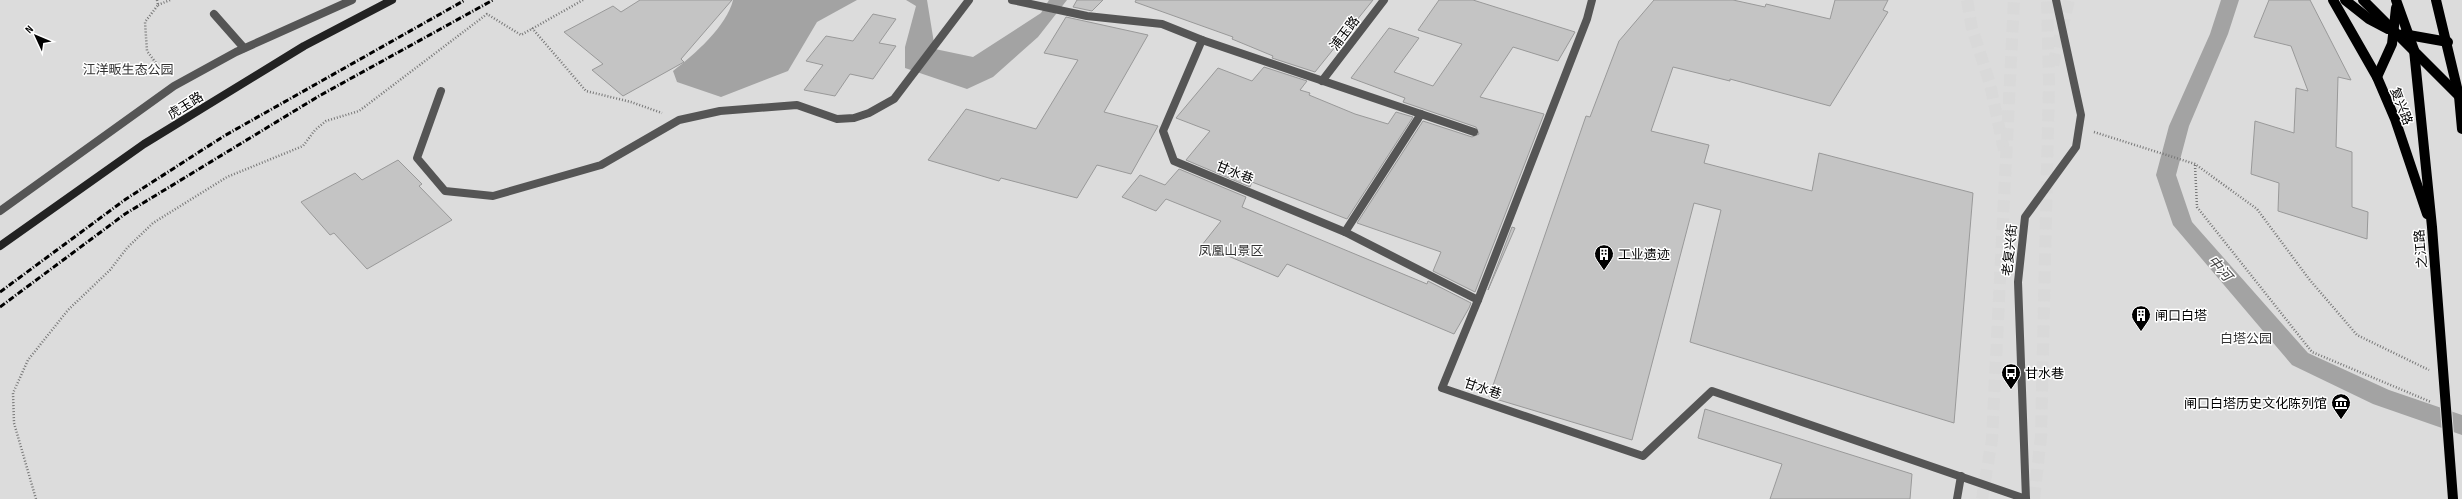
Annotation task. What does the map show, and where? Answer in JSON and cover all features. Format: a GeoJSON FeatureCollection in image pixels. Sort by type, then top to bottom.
{"type":"FeatureCollection","features":[{"type":"Feature","properties":{"kind":"main road","name":"复兴路"},"geometry":{"type":"LineString","coordinates":[[2333,0],[2377,77],[2395,119],[2432,227]]}},
{"type":"Feature","properties":{"kind":"main road"},"geometry":{"type":"LineString","coordinates":[[2345,0],[2368,19],[2396,33],[2448,42]]}},
{"type":"Feature","properties":{"kind":"main road"},"geometry":{"type":"LineString","coordinates":[[2363,0],[2459,96]]}},
{"type":"Feature","properties":{"kind":"main road","name":"之江路"},"geometry":{"type":"LineString","coordinates":[[2377,77],[2388,60],[2396,33],[2396,0]]}},
{"type":"Feature","properties":{"kind":"main road","name":"之江路"},"geometry":{"type":"LineString","coordinates":[[2396,0],[2414,50],[2432,227],[2453,499]]}},
{"type":"Feature","properties":{"kind":"main road"},"geometry":{"type":"LineString","coordinates":[[2436,0],[2448,42],[2459,96],[2462,129]]}},
{"type":"Feature","properties":{"kind":"street"},"geometry":{"type":"LineString","coordinates":[[0,211],[53,171],[174,86],[244,48],[352,0]]}},
{"type":"Feature","properties":{"kind":"street","name":"虎玉路"},"geometry":{"type":"LineString","coordinates":[[0,246],[144,144],[304,46],[392,0]]}},
{"type":"Feature","properties":{"kind":"street"},"geometry":{"type":"LineString","coordinates":[[441,91],[417,158],[445,191],[493,196],[601,165],[679,120],[720,111],[797,105],[837,119],[854,118],[868,114],[894,99],[940,42],[969,0]]}},
{"type":"Feature","properties":{"kind":"street"},"geometry":{"type":"LineString","coordinates":[[1015,0],[1064,12],[1162,24],[1202,40],[1474,132]]}},
{"type":"Feature","properties":{"kind":"street","name":"浦玉路"},"geometry":{"type":"LineString","coordinates":[[1322,81],[1384,0]]}},
{"type":"Feature","properties":{"kind":"street"},"geometry":{"type":"LineString","coordinates":[[1478,300],[1556,95],[1587,20],[1592,0]]}},
{"type":"Feature","properties":{"kind":"street","name":"老复兴街"},"geometry":{"type":"LineString","coordinates":[[2026,499],[2018,282],[2025,217],[2076,147],[2081,115],[2056,0]]}},
{"type":"Feature","properties":{"kind":"street"},"geometry":{"type":"LineString","coordinates":[[214,14],[244,48]]}},
{"type":"Feature","properties":{"kind":"street","name":"甘水巷"},"geometry":{"type":"LineString","coordinates":[[1202,40],[1162,131],[1174,161],[1345,232],[1478,300],[1442,388],[1642,456],[1712,391],[2026,499]]}},
{"type":"Feature","properties":{"kind":"street"},"geometry":{"type":"LineString","coordinates":[[1345,232],[1421,114]]}},
{"type":"Feature","properties":{"kind":"street"},"geometry":{"type":"LineString","coordinates":[[1956,499],[1962,476]]}},
{"type":"Feature","properties":{"kind":"path"},"geometry":{"type":"LineString","coordinates":[[157,0],[158,5]]}},
{"type":"Feature","properties":{"kind":"path"},"geometry":{"type":"LineString","coordinates":[[170,0],[158,5],[145,22],[147,51],[174,86]]}},
{"type":"Feature","properties":{"kind":"path"},"geometry":{"type":"LineString","coordinates":[[36,499],[14,423],[13,393],[28,360],[68,310],[110,270],[127,248],[153,223],[227,177],[303,146],[315,130],[326,121],[359,111],[487,14],[520,35],[583,0]]}},
{"type":"Feature","properties":{"kind":"path"},"geometry":{"type":"LineString","coordinates":[[532,28],[586,91],[631,102],[679,120]]}},
{"type":"Feature","properties":{"kind":"path"},"geometry":{"type":"LineString","coordinates":[[2094,132],[2195,164],[2257,209],[2309,279],[2357,335],[2444,377]]}},
{"type":"Feature","properties":{"kind":"path"},"geometry":{"type":"LineString","coordinates":[[2195,164],[2197,207],[2312,352],[2446,409]]}},
{"type":"Feature","properties":{"kind":"green space","name":"凤凰山景区"},"geometry":{"type":"Polygon","coordinates":[[[0,0],[2462,0],[2462,499],[0,499],[0,0]]]}},
{"type":"Feature","properties":{"kind":"shaded area"},"geometry":{"type":"Polygon","coordinates":[[[733,0],[857,0],[817,22],[788,71],[721,97],[677,82],[673,71],[700,48],[717,30],[730,10],[733,0]]]}},
{"type":"Feature","properties":{"kind":"shaded area"},"geometry":{"type":"Polygon","coordinates":[[[906,0],[927,0],[935,49],[973,57],[1041,13],[1049,0],[1067,0],[1038,37],[993,77],[967,89],[905,68],[905,47],[916,6],[906,0]]]}},
{"type":"Feature","properties":{"kind":"building"},"geometry":{"type":"Polygon","coordinates":[[[640,0],[732,0],[681,59],[684,62],[623,96],[592,70],[603,64],[564,32],[613,6],[621,12],[640,0]]]}},
{"type":"Feature","properties":{"kind":"building"},"geometry":{"type":"Polygon","coordinates":[[[1077,0],[1103,0],[1092,11],[1073,7],[1077,0]]]}},
{"type":"Feature","properties":{"kind":"building"},"geometry":{"type":"Polygon","coordinates":[[[1136,0],[1373,0],[1315,72],[1272,58],[1273,56],[1232,39],[1233,37],[1135,2],[1136,0]]]}},
{"type":"Feature","properties":{"kind":"building"},"geometry":{"type":"Polygon","coordinates":[[[1439,0],[1473,0],[1575,32],[1558,61],[1513,47],[1480,97],[1544,114],[1475,292],[1433,271],[1441,252],[1357,223],[1423,121],[1472,137],[1479,134],[1476,127],[1403,102],[1405,98],[1351,78],[1389,28],[1419,38],[1394,72],[1433,86],[1462,44],[1418,30],[1439,0]]]}},
{"type":"Feature","properties":{"kind":"building"},"geometry":{"type":"Polygon","coordinates":[[[1654,0],[1733,0],[1765,7],[1766,4],[1830,19],[1835,0],[1888,0],[1883,10],[1888,12],[1830,106],[1730,79],[1730,81],[1673,67],[1651,131],[1709,145],[1704,163],[1812,191],[1819,153],[1973,193],[1954,423],[1690,342],[1721,210],[1694,203],[1632,440],[1489,397],[1586,116],[1590,117],[1619,41],[1654,0]]]}},
{"type":"Feature","properties":{"kind":"building"},"geometry":{"type":"Polygon","coordinates":[[[2269,0],[2310,0],[2351,80],[2338,77],[2336,147],[2352,152],[2352,207],[2368,212],[2367,239],[2278,211],[2279,183],[2251,174],[2255,121],[2294,133],[2296,88],[2308,91],[2291,46],[2254,37],[2269,0]]]}},
{"type":"Feature","properties":{"kind":"building"},"geometry":{"type":"Polygon","coordinates":[[[873,14],[896,19],[879,43],[896,46],[873,79],[850,74],[835,96],[804,90],[823,65],[806,61],[826,36],[853,41],[873,14]]]}},
{"type":"Feature","properties":{"kind":"building"},"geometry":{"type":"Polygon","coordinates":[[[1066,17],[1148,35],[1104,112],[1158,126],[1131,174],[1097,165],[1077,198],[1001,178],[999,181],[928,160],[966,109],[1036,129],[1078,60],[1044,53],[1066,17]]]}},
{"type":"Feature","properties":{"kind":"building"},"geometry":{"type":"Polygon","coordinates":[[[1264,67],[1307,81],[1300,90],[1310,93],[1309,95],[1355,114],[1388,124],[1396,112],[1413,117],[1347,219],[1252,182],[1250,187],[1186,160],[1210,131],[1176,118],[1218,68],[1252,81],[1264,67]]]}},
{"type":"Feature","properties":{"kind":"building"},"geometry":{"type":"Polygon","coordinates":[[[398,160],[422,184],[419,186],[452,220],[367,269],[334,233],[330,235],[301,202],[355,173],[362,180],[398,160]]]}},
{"type":"Feature","properties":{"kind":"building"},"geometry":{"type":"Polygon","coordinates":[[[1179,169],[1246,197],[1242,207],[1427,284],[1428,281],[1471,303],[1469,308],[1454,334],[1287,264],[1278,277],[1202,245],[1221,221],[1166,199],[1156,211],[1122,197],[1140,175],[1165,185],[1179,169]]]}},
{"type":"Feature","properties":{"kind":"building"},"geometry":{"type":"Polygon","coordinates":[[[1512,227],[1515,228],[1488,290],[1512,227]]]}},
{"type":"Feature","properties":{"kind":"building"},"geometry":{"type":"Polygon","coordinates":[[[1705,409],[1912,474],[1910,499],[1770,499],[1782,464],[1698,438],[1705,409]]]}},
{"type":"Feature","properties":{"kind":"waterway","name":"中河"},"geometry":{"type":"LineString","coordinates":[[2230,0],[2219,34],[2179,126],[2166,175],[2183,225],[2300,359],[2381,397],[2462,425]]}},
{"type":"Feature","properties":{"kind":"tunnel"},"geometry":{"type":"LineString","coordinates":[[1967,0],[1972,28],[1990,84],[2004,150]]}},
{"type":"Feature","properties":{"kind":"tunnel"},"geometry":{"type":"LineString","coordinates":[[1982,499],[1992,439],[2014,0]]}},
{"type":"Feature","properties":{"kind":"tunnel"},"geometry":{"type":"LineString","coordinates":[[2034,499],[2041,437],[2049,82],[2047,0]]}},
{"type":"Feature","properties":{"kind":"tunnel"},"geometry":{"type":"LineString","coordinates":[[2053,65],[2069,0]]}},
{"type":"Feature","properties":{"kind":"railway"},"geometry":{"type":"LineString","coordinates":[[0,292],[126,199],[224,136],[465,0]]}},
{"type":"Feature","properties":{"kind":"railway"},"geometry":{"type":"LineString","coordinates":[[0,307],[125,214],[319,96],[493,0]]}},
{"type":"Feature","properties":{"kind":"place","name":"工业遗迹"},"geometry":{"type":"Point","coordinates":[1604,271]}},
{"type":"Feature","properties":{"kind":"place","name":"闸口白塔"},"geometry":{"type":"Point","coordinates":[2141,332]}},
{"type":"Feature","properties":{"kind":"place","name":"甘水巷"},"geometry":{"type":"Point","coordinates":[2011,390]}},
{"type":"Feature","properties":{"kind":"place","name":"闸口白塔历史文化陈列馆"},"geometry":{"type":"Point","coordinates":[2341,420]}},
{"type":"Feature","properties":{"kind":"park label","name":"江洋畈生态公园"},"geometry":{"type":"Point","coordinates":[128,69]}},
{"type":"Feature","properties":{"kind":"park label","name":"白塔公园"},"geometry":{"type":"Point","coordinates":[2246,338]}}]}
